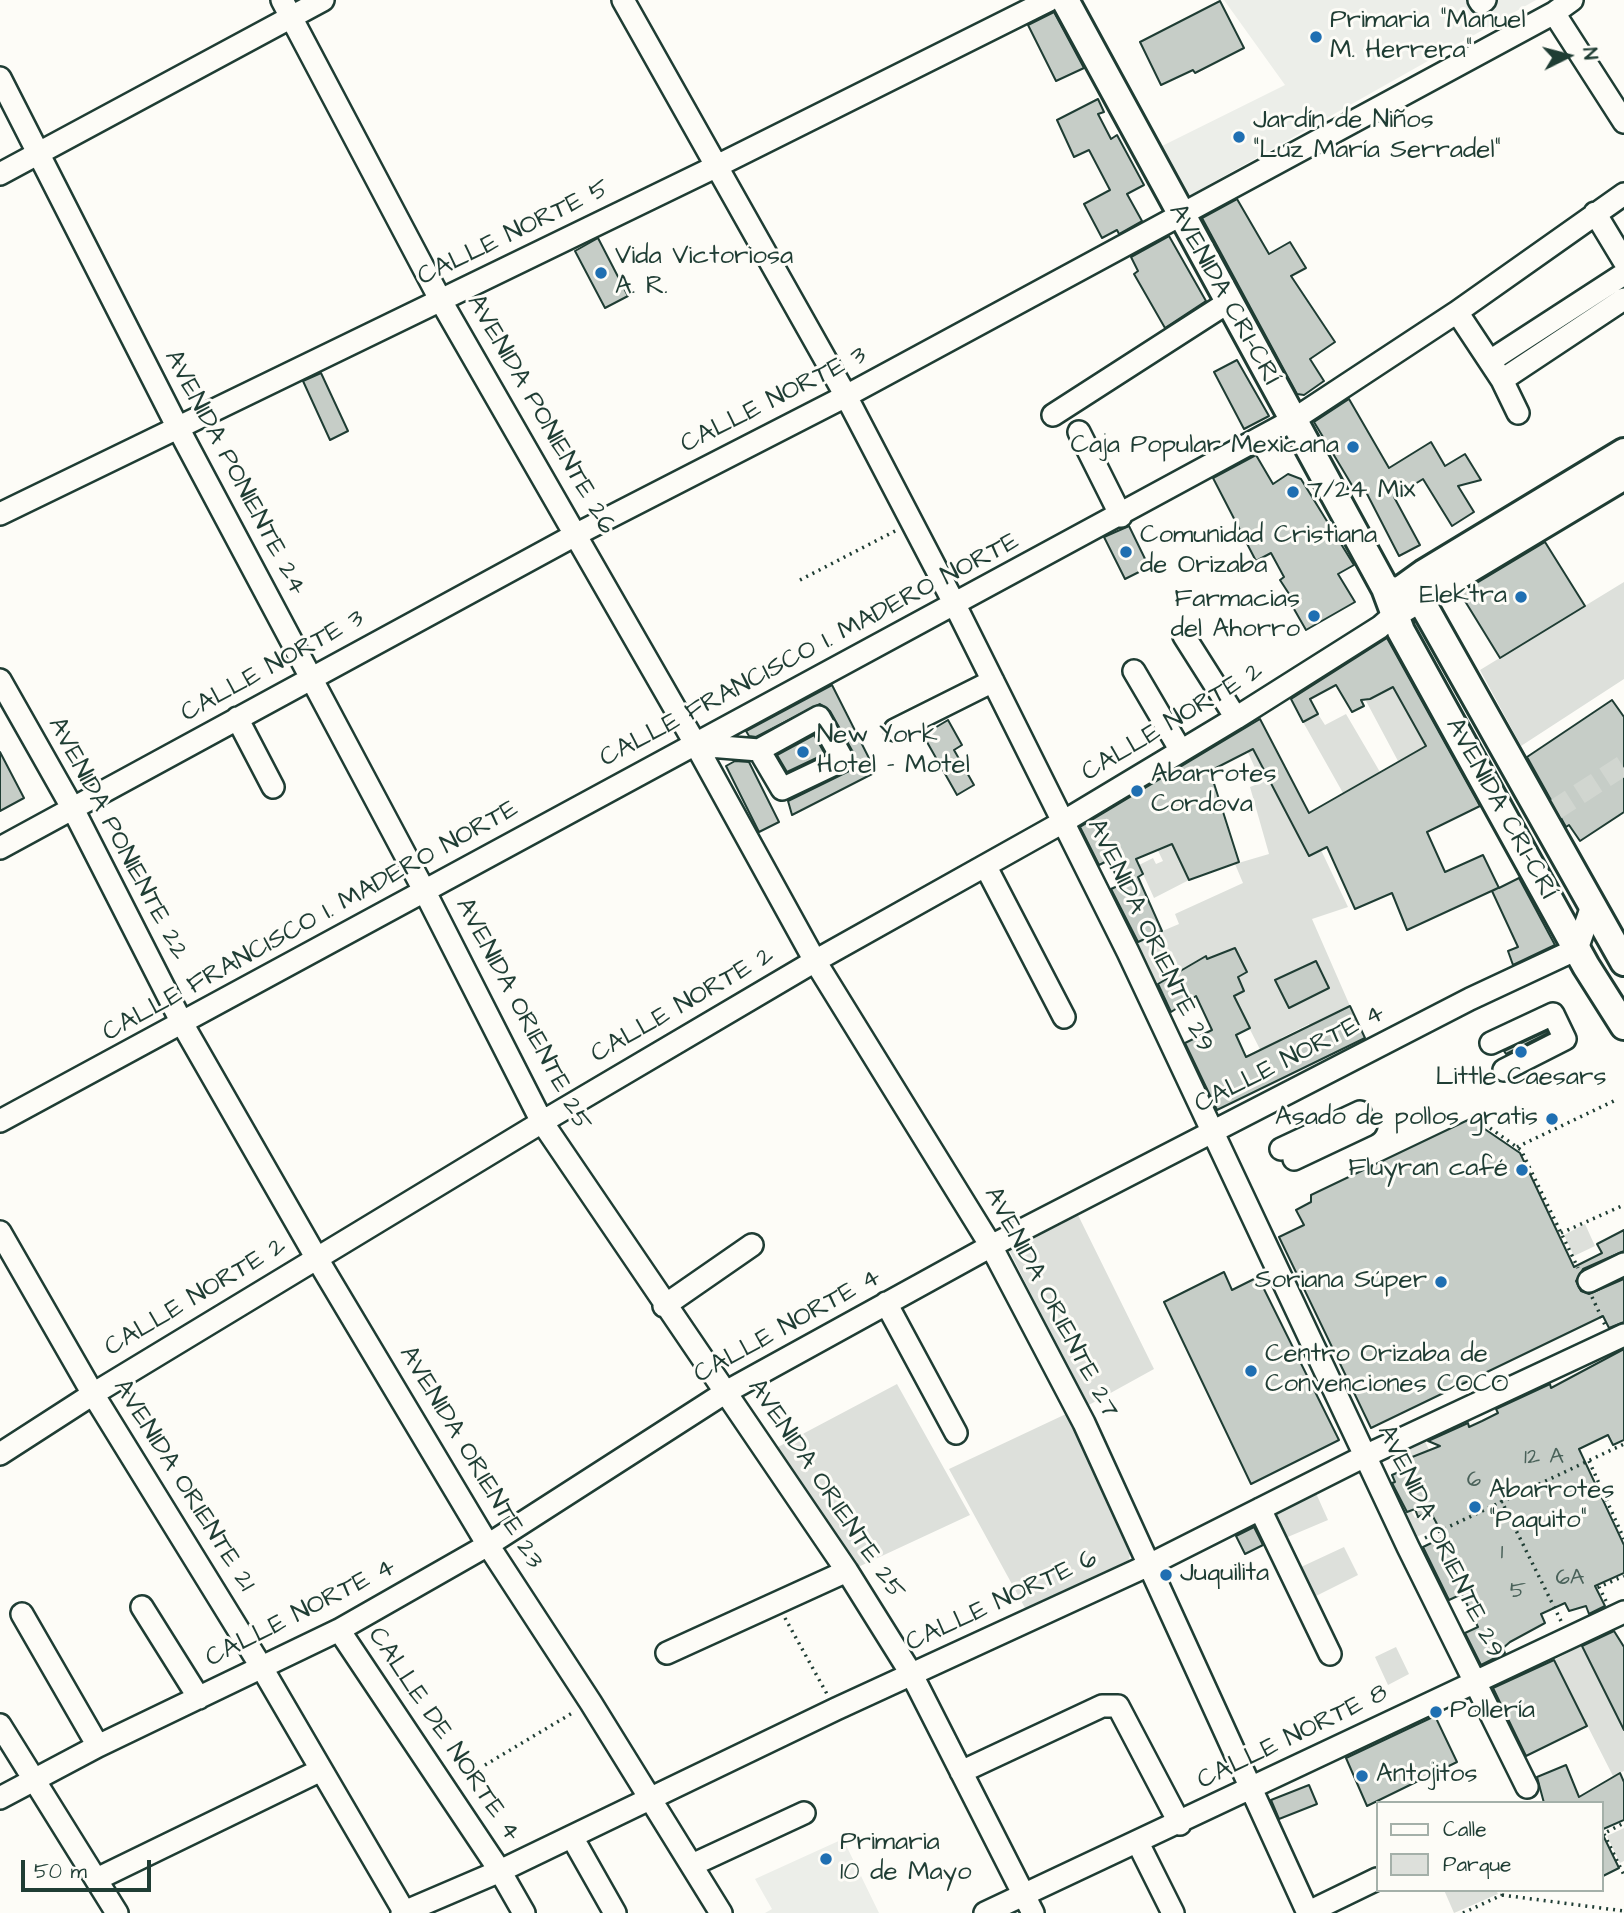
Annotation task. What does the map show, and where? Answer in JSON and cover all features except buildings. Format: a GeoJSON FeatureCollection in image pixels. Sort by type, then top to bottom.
{"type":"FeatureCollection","features":[{"type":"Feature","properties":{"kind":"main road","name":"AVENIDA CRI-CRÍ"},"geometry":{"type":"LineString","coordinates":[[1065,0],[1179,215],[1293,420],[1400,598],[1548,815],[1592,906],[1624,962]]}},
{"type":"Feature","properties":{"kind":"main road"},"geometry":{"type":"LineString","coordinates":[[1400,598],[1624,452]]}},
{"type":"Feature","properties":{"kind":"main road"},"geometry":{"type":"LineString","coordinates":[[1400,598],[1624,476]]}},
{"type":"Feature","properties":{"kind":"main road","name":"AVENIDA CRI-CRÍ"},"geometry":{"type":"LineString","coordinates":[[1400,598],[1401,631],[1577,949],[1624,1026]]}},
{"type":"Feature","properties":{"kind":"street"},"geometry":{"type":"LineString","coordinates":[[0,174],[286,8],[323,0]]}},
{"type":"Feature","properties":{"kind":"street","name":"AVENIDA ORIENTE 29"},"geometry":{"type":"LineString","coordinates":[[623,0],[846,396],[954,603],[1128,952],[1233,1170],[1365,1456],[1527,1787]]}},
{"type":"Feature","properties":{"kind":"street","name":"CALLE NORTE 5"},"geometry":{"type":"LineString","coordinates":[[0,514],[177,426],[442,301],[1049,0]]}},
{"type":"Feature","properties":{"kind":"street"},"geometry":{"type":"LineString","coordinates":[[1479,0],[1485,0]]}},
{"type":"Feature","properties":{"kind":"street","name":"CALLE NORTE 3"},"geometry":{"type":"LineString","coordinates":[[0,848],[577,534],[846,396],[1554,13],[1572,0]]}},
{"type":"Feature","properties":{"kind":"street","name":"AVENIDA PONIENTE 26"},"geometry":{"type":"LineString","coordinates":[[286,8],[442,301],[696,745]]}},
{"type":"Feature","properties":{"kind":"street"},"geometry":{"type":"LineString","coordinates":[[1554,13],[1624,122]]}},
{"type":"Feature","properties":{"kind":"street","name":"AVENIDA PONIENTE 24"},"geometry":{"type":"LineString","coordinates":[[0,78],[177,426],[425,892]]}},
{"type":"Feature","properties":{"kind":"street","name":"CALLE FRANCISCO I. MADERO NORTE"},"geometry":{"type":"LineString","coordinates":[[0,1121],[183,1025],[1293,420],[1457,312],[1624,194]]}},
{"type":"Feature","properties":{"kind":"street"},"geometry":{"type":"LineString","coordinates":[[1595,213],[1624,261]]}},
{"type":"Feature","properties":{"kind":"street"},"geometry":{"type":"LineString","coordinates":[[1490,361],[1624,274]]}},
{"type":"Feature","properties":{"kind":"street"},"geometry":{"type":"LineString","coordinates":[[1502,380],[1624,299]]}},
{"type":"Feature","properties":{"kind":"street"},"geometry":{"type":"LineString","coordinates":[[1053,415],[1227,303]]}},
{"type":"Feature","properties":{"kind":"street"},"geometry":{"type":"LineString","coordinates":[[1457,312],[1502,380],[1518,413]]}},
{"type":"Feature","properties":{"kind":"street"},"geometry":{"type":"LineString","coordinates":[[1079,432],[1121,516]]}},
{"type":"Feature","properties":{"kind":"street","name":"CALLE NORTE 2"},"geometry":{"type":"LineString","coordinates":[[0,1454],[316,1257],[542,1122],[816,961],[986,867],[1236,718],[1380,627],[1400,598]]}},
{"type":"Feature","properties":{"kind":"street"},"geometry":{"type":"LineString","coordinates":[[1184,636],[1236,718]]}},
{"type":"Feature","properties":{"kind":"street"},"geometry":{"type":"LineString","coordinates":[[1134,671],[1181,751]]}},
{"type":"Feature","properties":{"kind":"street","name":"AVENIDA PONIENTE 22"},"geometry":{"type":"LineString","coordinates":[[0,680],[74,809],[183,1025]]}},
{"type":"Feature","properties":{"kind":"street"},"geometry":{"type":"LineString","coordinates":[[895,730],[993,681]]}},
{"type":"Feature","properties":{"kind":"street"},"geometry":{"type":"LineString","coordinates":[[237,719],[273,788]]}},
{"type":"Feature","properties":{"kind":"street"},"geometry":{"type":"LineString","coordinates":[[696,745],[759,750]]}},
{"type":"Feature","properties":{"kind":"street","name":"AVENIDA ORIENTE 27"},"geometry":{"type":"LineString","coordinates":[[696,745],[816,961],[991,1247],[1084,1423],[1151,1564],[1308,1913]]}},
{"type":"Feature","properties":{"kind":"street"},"geometry":{"type":"LineString","coordinates":[[986,867],[1064,1017]]}},
{"type":"Feature","properties":{"kind":"street","name":"AVENIDA ORIENTE 25"},"geometry":{"type":"LineString","coordinates":[[425,892],[542,1122],[664,1306],[726,1392],[847,1571],[912,1675],[1028,1904]]}},
{"type":"Feature","properties":{"kind":"street"},"geometry":{"type":"LineString","coordinates":[[1577,949],[1592,906]]}},
{"type":"Feature","properties":{"kind":"street","name":"CALLE NORTE 4"},"geometry":{"type":"LineString","coordinates":[[0,1798],[98,1745],[339,1630],[488,1545],[726,1392],[886,1303],[1212,1131],[1470,999],[1577,949]]}},
{"type":"Feature","properties":{"kind":"street"},"geometry":{"type":"LineString","coordinates":[[1491,1043],[1553,1014],[1565,1038],[1504,1070]]}},
{"type":"Feature","properties":{"kind":"street","name":"AVENIDA ORIENTE 23"},"geometry":{"type":"LineString","coordinates":[[183,1025],[316,1257],[488,1545],[652,1798],[721,1913]]}},
{"type":"Feature","properties":{"kind":"street"},"geometry":{"type":"LineString","coordinates":[[1287,1154],[1363,1119]]}},
{"type":"Feature","properties":{"kind":"street","name":"AVENIDA ORIENTE 21"},"geometry":{"type":"LineString","coordinates":[[0,1232],[93,1394],[262,1668],[403,1913]]}},
{"type":"Feature","properties":{"kind":"street"},"geometry":{"type":"LineString","coordinates":[[664,1306],[752,1245]]}},
{"type":"Feature","properties":{"kind":"street"},"geometry":{"type":"LineString","coordinates":[[1586,1281],[1624,1264]]}},
{"type":"Feature","properties":{"kind":"street"},"geometry":{"type":"LineString","coordinates":[[886,1303],[956,1433]]}},
{"type":"Feature","properties":{"kind":"street","name":"CALLE NORTE 6"},"geometry":{"type":"LineString","coordinates":[[403,1913],[500,1871],[836,1709],[1151,1564],[1365,1456],[1624,1335]]}},
{"type":"Feature","properties":{"kind":"street"},"geometry":{"type":"LineString","coordinates":[[1260,1509],[1330,1654]]}},
{"type":"Feature","properties":{"kind":"street"},"geometry":{"type":"LineString","coordinates":[[667,1653],[776,1601],[847,1571]]}},
{"type":"Feature","properties":{"kind":"street"},"geometry":{"type":"LineString","coordinates":[[142,1607],[199,1698]]}},
{"type":"Feature","properties":{"kind":"street"},"geometry":{"type":"LineString","coordinates":[[22,1615],[98,1745]]}},
{"type":"Feature","properties":{"kind":"street","name":"CALLE NORTE 8"},"geometry":{"type":"LineString","coordinates":[[985,1913],[1028,1904],[1139,1843],[1619,1615]]}},
{"type":"Feature","properties":{"kind":"street","name":"CALLE DE NORTE 4"},"geometry":{"type":"LineString","coordinates":[[339,1630],[500,1871],[524,1913]]}},
{"type":"Feature","properties":{"kind":"street"},"geometry":{"type":"LineString","coordinates":[[961,1772],[1102,1706],[1118,1706],[1180,1824]]}},
{"type":"Feature","properties":{"kind":"street"},"geometry":{"type":"LineString","coordinates":[[0,1725],[117,1913]]}},
{"type":"Feature","properties":{"kind":"street"},"geometry":{"type":"LineString","coordinates":[[97,1879],[321,1770]]}},
{"type":"Feature","properties":{"kind":"street"},"geometry":{"type":"LineString","coordinates":[[692,1865],[804,1813]]}},
{"type":"Feature","properties":{"kind":"street"},"geometry":{"type":"LineString","coordinates":[[572,1837],[615,1913]]}},
{"type":"Feature","properties":{"kind":"street"},"geometry":{"type":"LineString","coordinates":[[1139,1843],[1173,1913]]}},
{"type":"Feature","properties":{"kind":"street"},"geometry":{"type":"LineString","coordinates":[[1308,1913],[1376,1879]]}},
{"type":"Feature","properties":{"kind":"path"},"geometry":{"type":"LineString","coordinates":[[800,580],[912,523]]}},
{"type":"Feature","properties":{"kind":"path"},"geometry":{"type":"LineString","coordinates":[[1515,1147],[1618,1099]]}},
{"type":"Feature","properties":{"kind":"path"},"geometry":{"type":"LineString","coordinates":[[1473,1116],[1515,1147],[1586,1281],[1603,1321]]}},
{"type":"Feature","properties":{"kind":"path"},"geometry":{"type":"LineString","coordinates":[[1561,1233],[1624,1205]]}},
{"type":"Feature","properties":{"kind":"path"},"geometry":{"type":"LineString","coordinates":[[1418,1542],[1501,1500],[1624,1444]]}},
{"type":"Feature","properties":{"kind":"path"},"geometry":{"type":"LineString","coordinates":[[1588,1461],[1624,1539]]}},
{"type":"Feature","properties":{"kind":"path"},"geometry":{"type":"LineString","coordinates":[[1501,1500],[1559,1617]]}},
{"type":"Feature","properties":{"kind":"path"},"geometry":{"type":"LineString","coordinates":[[1616,1522],[1624,1523]]}},
{"type":"Feature","properties":{"kind":"path"},"geometry":{"type":"LineString","coordinates":[[1619,1615],[1599,1587],[1624,1576]]}},
{"type":"Feature","properties":{"kind":"path"},"geometry":{"type":"LineString","coordinates":[[776,1601],[836,1709]]}},
{"type":"Feature","properties":{"kind":"path"},"geometry":{"type":"LineString","coordinates":[[485,1765],[591,1703]]}},
{"type":"Feature","properties":{"kind":"path"},"geometry":{"type":"LineString","coordinates":[[1624,1823],[1603,1834],[1624,1875]]}},
{"type":"Feature","properties":{"kind":"path"},"geometry":{"type":"LineString","coordinates":[[1463,1913],[1501,1893],[1623,1910]]}},
{"type":"Feature","properties":{"kind":"shaded area"},"geometry":{"type":"Polygon","coordinates":[[[1224,0],[1536,0],[1187,197],[1160,147],[1285,85],[1224,0]]]}},
{"type":"Feature","properties":{"kind":"shaded area","name":"Primaria 10 de Mayo"},"geometry":{"type":"Polygon","coordinates":[[[843,1839],[879,1913],[765,1913],[772,1909],[755,1879],[843,1839]]]}},
{"type":"Feature","properties":{"kind":"green space"},"geometry":{"type":"Polygon","coordinates":[[[1624,582],[1624,679],[1521,746],[1480,670],[1624,582]]]}},
{"type":"Feature","properties":{"kind":"green space"},"geometry":{"type":"Polygon","coordinates":[[[1394,686],[1426,747],[1398,761],[1366,701],[1394,686]]]}},
{"type":"Feature","properties":{"kind":"green space"},"geometry":{"type":"Polygon","coordinates":[[[1318,714],[1325,725],[1346,714],[1380,772],[1343,793],[1303,722],[1318,714]]]}},
{"type":"Feature","properties":{"kind":"green space"},"geometry":{"type":"Polygon","coordinates":[[[1243,730],[1309,856],[1321,850],[1348,907],[1312,919],[1350,1006],[1313,1025],[1328,1057],[1309,1024],[1281,1038],[1297,1070],[1276,1081],[1233,996],[1244,991],[1238,977],[1247,972],[1235,948],[1207,959],[1206,956],[1154,986],[1134,943],[1179,924],[1175,914],[1243,883],[1235,864],[1269,854],[1250,787],[1255,785],[1248,771],[1255,768],[1246,748],[1243,730]]]}},
{"type":"Feature","properties":{"kind":"green space"},"geometry":{"type":"Polygon","coordinates":[[[1162,823],[1189,880],[1154,898],[1139,865],[1153,858],[1156,864],[1163,861],[1148,830],[1162,823]]]}},
{"type":"Feature","properties":{"kind":"green space"},"geometry":{"type":"Polygon","coordinates":[[[1076,1211],[1154,1369],[1087,1406],[1007,1246],[1076,1211]]]}},
{"type":"Feature","properties":{"kind":"green space"},"geometry":{"type":"Polygon","coordinates":[[[1585,1224],[1595,1246],[1574,1256],[1564,1235],[1585,1224]]]}},
{"type":"Feature","properties":{"kind":"green space"},"geometry":{"type":"Polygon","coordinates":[[[897,1384],[970,1515],[856,1568],[778,1447],[897,1384]]]}},
{"type":"Feature","properties":{"kind":"green space"},"geometry":{"type":"Polygon","coordinates":[[[1066,1414],[1131,1547],[1129,1560],[1025,1608],[949,1469],[1066,1414]]]}},
{"type":"Feature","properties":{"kind":"green space"},"geometry":{"type":"Polygon","coordinates":[[[1424,1439],[1429,1450],[1413,1461],[1407,1446],[1424,1439]]]}},
{"type":"Feature","properties":{"kind":"green space"},"geometry":{"type":"Polygon","coordinates":[[[1315,1491],[1328,1520],[1283,1539],[1272,1511],[1315,1491]]]}},
{"type":"Feature","properties":{"kind":"green space"},"geometry":{"type":"Polygon","coordinates":[[[1436,1508],[1443,1525],[1414,1538],[1403,1514],[1411,1511],[1415,1518],[1436,1508]]]}},
{"type":"Feature","properties":{"kind":"green space"},"geometry":{"type":"Polygon","coordinates":[[[1344,1547],[1358,1575],[1314,1597],[1301,1567],[1344,1547]]]}},
{"type":"Feature","properties":{"kind":"green space"},"geometry":{"type":"Polygon","coordinates":[[[1581,1646],[1591,1665],[1610,1656],[1618,1672],[1600,1682],[1616,1713],[1624,1709],[1624,1771],[1613,1776],[1554,1660],[1581,1646]]]}},
{"type":"Feature","properties":{"kind":"green space"},"geometry":{"type":"Polygon","coordinates":[[[1396,1647],[1409,1674],[1388,1685],[1375,1657],[1396,1647]]]}},
{"type":"Feature","properties":{"kind":"green space"},"geometry":{"type":"Polygon","coordinates":[[[1624,1828],[1624,1861],[1620,1863],[1607,1836],[1624,1828]]]}},
{"type":"Feature","properties":{"kind":"green space"},"geometry":{"type":"Polygon","coordinates":[[[1445,1892],[1498,1894],[1454,1913],[1445,1892]]]}},
{"type":"Feature","properties":{"kind":"tunnel"},"geometry":{"type":"LineString","coordinates":[[1553,811],[1624,765]]}},
{"type":"Feature","properties":{"kind":"place","name":"Primaria \"Manuel M. Herrera\""},"geometry":{"type":"Point","coordinates":[1316,37]}},
{"type":"Feature","properties":{"kind":"place","name":"Jardín de Niños \"Luz María Serradel\""},"geometry":{"type":"Point","coordinates":[1239,137]}},
{"type":"Feature","properties":{"kind":"place","name":"Vida Victoriosa A. R."},"geometry":{"type":"Point","coordinates":[601,273]}},
{"type":"Feature","properties":{"kind":"place","name":"Caja Popular Mexicana"},"geometry":{"type":"Point","coordinates":[1353,447]}},
{"type":"Feature","properties":{"kind":"place","name":"7/24 Mix"},"geometry":{"type":"Point","coordinates":[1293,492]}},
{"type":"Feature","properties":{"kind":"place","name":"Comunidad Cristiana de Orizaba"},"geometry":{"type":"Point","coordinates":[1126,552]}},
{"type":"Feature","properties":{"kind":"place","name":"Elektra"},"geometry":{"type":"Point","coordinates":[1521,597]}},
{"type":"Feature","properties":{"kind":"place","name":"Farmacias del Ahorro"},"geometry":{"type":"Point","coordinates":[1314,616]}},
{"type":"Feature","properties":{"kind":"place","name":"New York Hotel - Motel"},"geometry":{"type":"Point","coordinates":[803,752]}},
{"type":"Feature","properties":{"kind":"place","name":"Abarrotes Cordova"},"geometry":{"type":"Point","coordinates":[1137,791]}},
{"type":"Feature","properties":{"kind":"place","name":"Little Caesars"},"geometry":{"type":"Point","coordinates":[1521,1052]}},
{"type":"Feature","properties":{"kind":"place","name":"Asado de pollos gratis"},"geometry":{"type":"Point","coordinates":[1552,1119]}},
{"type":"Feature","properties":{"kind":"place","name":"Fluyran café"},"geometry":{"type":"Point","coordinates":[1522,1170]}},
{"type":"Feature","properties":{"kind":"place","name":"Soriana Súper"},"geometry":{"type":"Point","coordinates":[1441,1282]}},
{"type":"Feature","properties":{"kind":"place","name":"Centro Orizaba de Convenciones COCO"},"geometry":{"type":"Point","coordinates":[1251,1371]}},
{"type":"Feature","properties":{"kind":"place","name":"Abarrotes \"Paquito\""},"geometry":{"type":"Point","coordinates":[1475,1507]}},
{"type":"Feature","properties":{"kind":"place","name":"Juquilita"},"geometry":{"type":"Point","coordinates":[1166,1575]}},
{"type":"Feature","properties":{"kind":"place","name":"Pollería"},"geometry":{"type":"Point","coordinates":[1436,1712]}},
{"type":"Feature","properties":{"kind":"place","name":"Antojitos"},"geometry":{"type":"Point","coordinates":[1362,1776]}},
{"type":"Feature","properties":{"kind":"place","name":"Primaria 10 de Mayo"},"geometry":{"type":"Point","coordinates":[826,1859]}}]}
